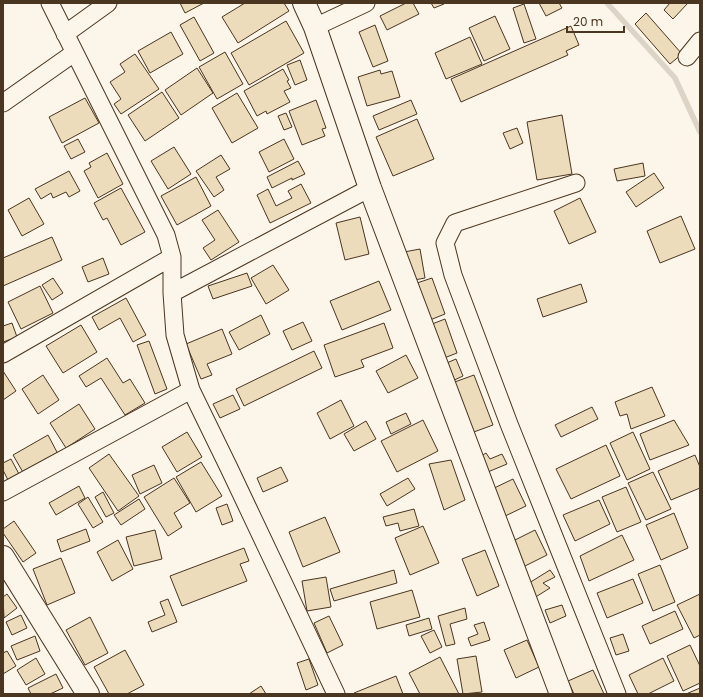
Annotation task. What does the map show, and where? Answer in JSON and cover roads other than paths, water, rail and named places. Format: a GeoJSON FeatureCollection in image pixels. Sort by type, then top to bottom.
{"type":"FeatureCollection","features":[{"type":"Feature","properties":{"kind":"street"},"geometry":{"type":"LineString","coordinates":[[50,3],[166,235],[172,257],[174,335],[191,390],[233,475],[336,694]]}},
{"type":"Feature","properties":{"kind":"street"},"geometry":{"type":"LineString","coordinates":[[65,34],[108,3]]}},
{"type":"Feature","properties":{"kind":"street"},"geometry":{"type":"LineString","coordinates":[[304,3],[315,28],[370,188],[509,560],[561,694]]}},
{"type":"Feature","properties":{"kind":"street"},"geometry":{"type":"LineString","coordinates":[[315,28],[366,3]]}},
{"type":"Feature","properties":{"kind":"street"},"geometry":{"type":"LineString","coordinates":[[687,58],[700,41]]}},
{"type":"Feature","properties":{"kind":"street"},"geometry":{"type":"LineString","coordinates":[[3,103],[74,53]]}},
{"type":"Feature","properties":{"kind":"street"},"geometry":{"type":"LineString","coordinates":[[576,183],[455,223],[445,243],[453,275],[509,424],[617,694]]}},
{"type":"Feature","properties":{"kind":"street"},"geometry":{"type":"LineString","coordinates":[[172,293],[370,188]]}},
{"type":"Feature","properties":{"kind":"street"},"geometry":{"type":"LineString","coordinates":[[3,354],[172,257]]}},
{"type":"Feature","properties":{"kind":"street"},"geometry":{"type":"LineString","coordinates":[[3,492],[191,390]]}},
{"type":"Feature","properties":{"kind":"street"},"geometry":{"type":"LineString","coordinates":[[3,558],[88,694]]}},
{"type":"Feature","properties":{"kind":"waterway"},"geometry":{"type":"LineString","coordinates":[[607,3],[675,78],[700,132]]}}]}
